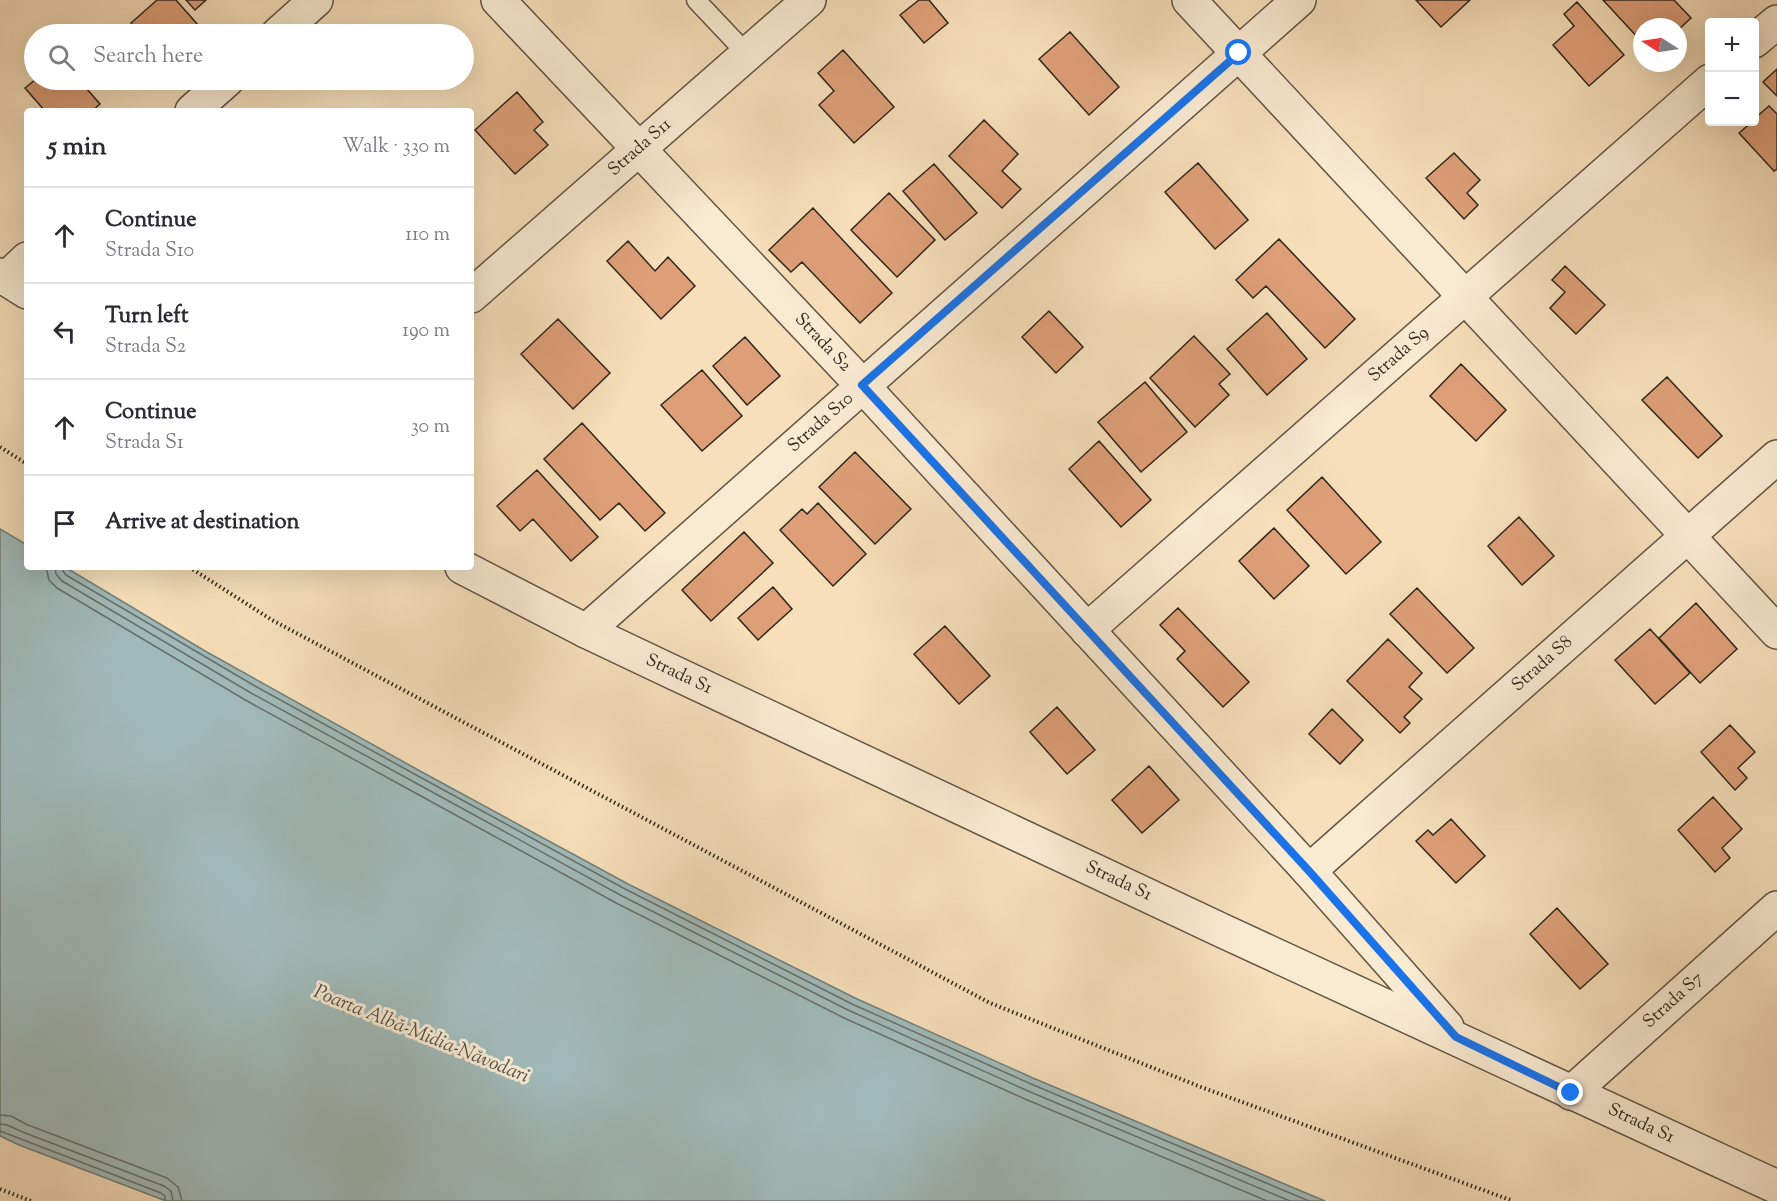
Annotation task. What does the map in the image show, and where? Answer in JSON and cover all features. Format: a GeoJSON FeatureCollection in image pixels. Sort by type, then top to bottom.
{"type":"FeatureCollection","features":[{"type":"Feature","properties":{"kind":"street"},"geometry":{"type":"LineString","coordinates":[[289,24],[316,0]]}},
{"type":"Feature","properties":{"kind":"street","name":"Strada S2"},"geometry":{"type":"LineString","coordinates":[[498,0],[862,385],[1309,871],[1456,1037]]}},
{"type":"Feature","properties":{"kind":"street","name":"Strada S11"},"geometry":{"type":"LineString","coordinates":[[474,293],[809,0]]}},
{"type":"Feature","properties":{"kind":"street"},"geometry":{"type":"LineString","coordinates":[[1189,0],[1777,632]]}},
{"type":"Feature","properties":{"kind":"street","name":"Strada S10"},"geometry":{"type":"LineString","coordinates":[[586,631],[1299,0]]}},
{"type":"Feature","properties":{"kind":"street"},"geometry":{"type":"LineString","coordinates":[[1759,38],[1777,22]]}},
{"type":"Feature","properties":{"kind":"street","name":"Strada S9"},"geometry":{"type":"LineString","coordinates":[[1087,630],[1705,85]]}},
{"type":"Feature","properties":{"kind":"street"},"geometry":{"type":"LineString","coordinates":[[195,108],[216,90]]}},
{"type":"Feature","properties":{"kind":"street","name":"Strada S8"},"geometry":{"type":"LineString","coordinates":[[1309,871],[1777,457]]}},
{"type":"Feature","properties":{"kind":"street","name":"Strada S1"},"geometry":{"type":"LineString","coordinates":[[468,570],[586,631],[1223,931],[1777,1187]]}},
{"type":"Feature","properties":{"kind":"street","name":"Strada S7"},"geometry":{"type":"LineString","coordinates":[[1571,1093],[1777,908]]}},
{"type":"Feature","properties":{"kind":"lane"},"geometry":{"type":"LineString","coordinates":[[696,0],[747,54]]}},
{"type":"Feature","properties":{"kind":"path"},"geometry":{"type":"LineString","coordinates":[[0,447],[24,462]]}},
{"type":"Feature","properties":{"kind":"path"},"geometry":{"type":"LineString","coordinates":[[194,570],[272,620],[990,1003],[1201,1087],[1513,1201]]}},
{"type":"Feature","properties":{"kind":"path"},"geometry":{"type":"LineString","coordinates":[[0,1189],[31,1201]]}},
{"type":"Feature","properties":{"kind":"water","name":"Poarta Albă-Midia-Năvodari"},"geometry":{"type":"Polygon","coordinates":[[[0,529],[24,543],[24,570],[70,570],[205,651],[628,884],[855,998],[1033,1078],[1325,1201],[166,1201],[0,1136],[0,529]]]}},
{"type":"Feature","properties":{"kind":"building"},"geometry":{"type":"Polygon","coordinates":[[[157,0],[176,0],[197,24],[132,24],[157,0]]]}},
{"type":"Feature","properties":{"kind":"building"},"geometry":{"type":"Polygon","coordinates":[[[186,0],[206,0],[195,10],[186,0]]]}},
{"type":"Feature","properties":{"kind":"building"},"geometry":{"type":"Polygon","coordinates":[[[919,0],[929,0],[948,23],[924,43],[900,15],[919,0]]]}},
{"type":"Feature","properties":{"kind":"building"},"geometry":{"type":"Polygon","coordinates":[[[1416,0],[1470,0],[1441,27],[1416,0]]]}},
{"type":"Feature","properties":{"kind":"building"},"geometry":{"type":"Polygon","coordinates":[[[1603,0],[1674,0],[1691,18],[1687,22],[1687,18],[1633,18],[1633,32],[1603,0]]]}},
{"type":"Feature","properties":{"kind":"building"},"geometry":{"type":"Polygon","coordinates":[[[1577,2],[1624,55],[1589,86],[1553,45],[1574,26],[1564,14],[1577,2]]]}},
{"type":"Feature","properties":{"kind":"building"},"geometry":{"type":"Polygon","coordinates":[[[1070,32],[1119,87],[1089,115],[1039,59],[1070,32]]]}},
{"type":"Feature","properties":{"kind":"building"},"geometry":{"type":"Polygon","coordinates":[[[843,50],[894,107],[854,143],[819,105],[834,91],[818,73],[843,50]]]}},
{"type":"Feature","properties":{"kind":"building"},"geometry":{"type":"Polygon","coordinates":[[[1777,69],[1777,96],[1763,82],[1777,69]]]}},
{"type":"Feature","properties":{"kind":"building"},"geometry":{"type":"Polygon","coordinates":[[[27,90],[88,90],[100,104],[95,108],[42,108],[27,90]]]}},
{"type":"Feature","properties":{"kind":"building"},"geometry":{"type":"Polygon","coordinates":[[[517,92],[543,122],[534,130],[548,145],[515,174],[475,130],[517,92]]]}},
{"type":"Feature","properties":{"kind":"building"},"geometry":{"type":"Polygon","coordinates":[[[1769,106],[1777,114],[1777,169],[1774,171],[1739,133],[1747,126],[1759,126],[1759,115],[1769,106]]]}},
{"type":"Feature","properties":{"kind":"building"},"geometry":{"type":"Polygon","coordinates":[[[984,120],[1018,154],[1002,171],[1021,189],[1002,208],[949,156],[984,120]]]}},
{"type":"Feature","properties":{"kind":"building"},"geometry":{"type":"Polygon","coordinates":[[[1454,153],[1480,180],[1467,193],[1478,205],[1464,219],[1426,178],[1454,153]]]}},
{"type":"Feature","properties":{"kind":"building"},"geometry":{"type":"Polygon","coordinates":[[[1198,163],[1248,220],[1215,249],[1165,192],[1198,163]]]}},
{"type":"Feature","properties":{"kind":"building"},"geometry":{"type":"Polygon","coordinates":[[[934,164],[977,213],[945,240],[903,191],[934,164]]]}},
{"type":"Feature","properties":{"kind":"building"},"geometry":{"type":"Polygon","coordinates":[[[889,193],[935,240],[897,277],[851,230],[889,193]]]}},
{"type":"Feature","properties":{"kind":"building"},"geometry":{"type":"Polygon","coordinates":[[[813,208],[892,293],[860,323],[802,262],[791,272],[769,250],[813,208]]]}},
{"type":"Feature","properties":{"kind":"building"},"geometry":{"type":"Polygon","coordinates":[[[1279,239],[1355,319],[1325,348],[1266,286],[1253,298],[1236,280],[1279,239]]]}},
{"type":"Feature","properties":{"kind":"building"},"geometry":{"type":"Polygon","coordinates":[[[628,241],[655,271],[668,257],[695,286],[661,319],[607,261],[628,241]]]}},
{"type":"Feature","properties":{"kind":"building"},"geometry":{"type":"Polygon","coordinates":[[[1565,266],[1605,305],[1576,334],[1550,308],[1565,292],[1552,280],[1565,266]]]}},
{"type":"Feature","properties":{"kind":"building"},"geometry":{"type":"Polygon","coordinates":[[[1049,311],[1083,347],[1056,373],[1022,337],[1049,311]]]}},
{"type":"Feature","properties":{"kind":"building"},"geometry":{"type":"Polygon","coordinates":[[[1267,313],[1307,359],[1267,395],[1227,349],[1267,313]]]}},
{"type":"Feature","properties":{"kind":"building"},"geometry":{"type":"Polygon","coordinates":[[[558,319],[610,373],[573,409],[521,354],[558,319]]]}},
{"type":"Feature","properties":{"kind":"building"},"geometry":{"type":"Polygon","coordinates":[[[1194,336],[1230,374],[1219,384],[1229,395],[1195,427],[1150,378],[1194,336]]]}},
{"type":"Feature","properties":{"kind":"building"},"geometry":{"type":"Polygon","coordinates":[[[745,337],[780,376],[747,405],[713,366],[745,337]]]}},
{"type":"Feature","properties":{"kind":"building"},"geometry":{"type":"Polygon","coordinates":[[[1461,364],[1506,410],[1476,441],[1430,396],[1461,364]]]}},
{"type":"Feature","properties":{"kind":"building"},"geometry":{"type":"Polygon","coordinates":[[[702,370],[742,416],[702,451],[661,405],[702,370]]]}},
{"type":"Feature","properties":{"kind":"building"},"geometry":{"type":"Polygon","coordinates":[[[1667,377],[1722,436],[1698,458],[1642,400],[1667,377]]]}},
{"type":"Feature","properties":{"kind":"building"},"geometry":{"type":"Polygon","coordinates":[[[1145,382],[1187,432],[1141,472],[1098,422],[1145,382]]]}},
{"type":"Feature","properties":{"kind":"building"},"geometry":{"type":"Polygon","coordinates":[[[582,423],[665,513],[645,531],[619,503],[600,520],[544,459],[582,423]]]}},
{"type":"Feature","properties":{"kind":"building"},"geometry":{"type":"Polygon","coordinates":[[[1099,441],[1151,500],[1121,527],[1069,469],[1099,441]]]}},
{"type":"Feature","properties":{"kind":"building"},"geometry":{"type":"Polygon","coordinates":[[[855,452],[911,509],[875,544],[819,487],[855,452]]]}},
{"type":"Feature","properties":{"kind":"building"},"geometry":{"type":"Polygon","coordinates":[[[537,470],[598,537],[571,561],[533,519],[520,531],[497,506],[537,470]]]}},
{"type":"Feature","properties":{"kind":"building"},"geometry":{"type":"Polygon","coordinates":[[[1322,477],[1381,542],[1346,574],[1287,510],[1322,477]]]}},
{"type":"Feature","properties":{"kind":"building"},"geometry":{"type":"Polygon","coordinates":[[[818,503],[866,554],[833,586],[780,530],[802,509],[807,514],[818,503]]]}},
{"type":"Feature","properties":{"kind":"building"},"geometry":{"type":"Polygon","coordinates":[[[1519,517],[1554,556],[1522,585],[1488,546],[1519,517]]]}},
{"type":"Feature","properties":{"kind":"building"},"geometry":{"type":"Polygon","coordinates":[[[1274,528],[1309,566],[1274,599],[1239,561],[1274,528]]]}},
{"type":"Feature","properties":{"kind":"building"},"geometry":{"type":"Polygon","coordinates":[[[744,532],[773,563],[711,621],[682,590],[744,532]]]}},
{"type":"Feature","properties":{"kind":"building"},"geometry":{"type":"Polygon","coordinates":[[[773,587],[792,609],[758,640],[738,618],[773,587]]]}},
{"type":"Feature","properties":{"kind":"building"},"geometry":{"type":"Polygon","coordinates":[[[1417,588],[1474,648],[1447,673],[1390,614],[1417,588]]]}},
{"type":"Feature","properties":{"kind":"building"},"geometry":{"type":"Polygon","coordinates":[[[1696,603],[1737,649],[1700,683],[1659,638],[1696,603]]]}},
{"type":"Feature","properties":{"kind":"building"},"geometry":{"type":"Polygon","coordinates":[[[1178,608],[1249,682],[1223,707],[1177,659],[1185,651],[1160,625],[1178,608]]]}},
{"type":"Feature","properties":{"kind":"building"},"geometry":{"type":"Polygon","coordinates":[[[945,626],[990,676],[959,704],[914,654],[945,626]]]}},
{"type":"Feature","properties":{"kind":"building"},"geometry":{"type":"Polygon","coordinates":[[[1650,629],[1690,673],[1655,704],[1615,660],[1650,629]]]}},
{"type":"Feature","properties":{"kind":"building"},"geometry":{"type":"Polygon","coordinates":[[[1388,639],[1422,673],[1409,687],[1422,699],[1404,717],[1410,723],[1400,733],[1347,681],[1388,639]]]}},
{"type":"Feature","properties":{"kind":"building"},"geometry":{"type":"Polygon","coordinates":[[[1057,707],[1095,750],[1067,774],[1030,732],[1057,707]]]}},
{"type":"Feature","properties":{"kind":"building"},"geometry":{"type":"Polygon","coordinates":[[[1332,709],[1363,740],[1340,764],[1309,734],[1332,709]]]}},
{"type":"Feature","properties":{"kind":"building"},"geometry":{"type":"Polygon","coordinates":[[[1730,725],[1755,752],[1738,768],[1747,778],[1735,790],[1701,752],[1730,725]]]}},
{"type":"Feature","properties":{"kind":"building"},"geometry":{"type":"Polygon","coordinates":[[[1149,766],[1179,800],[1142,833],[1112,800],[1149,766]]]}},
{"type":"Feature","properties":{"kind":"building"},"geometry":{"type":"Polygon","coordinates":[[[1713,797],[1742,829],[1722,848],[1730,858],[1715,872],[1678,830],[1713,797]]]}},
{"type":"Feature","properties":{"kind":"building"},"geometry":{"type":"Polygon","coordinates":[[[1451,819],[1485,856],[1456,883],[1416,841],[1428,830],[1433,835],[1451,819]]]}},
{"type":"Feature","properties":{"kind":"building"},"geometry":{"type":"Polygon","coordinates":[[[1557,908],[1608,964],[1580,989],[1530,934],[1557,908]]]}},
{"type":"Feature","properties":{"kind":"route"},"geometry":{"type":"LineString","coordinates":[[1239,53],[862,385],[1309,871],[1456,1037],[1571,1093]]}}]}
